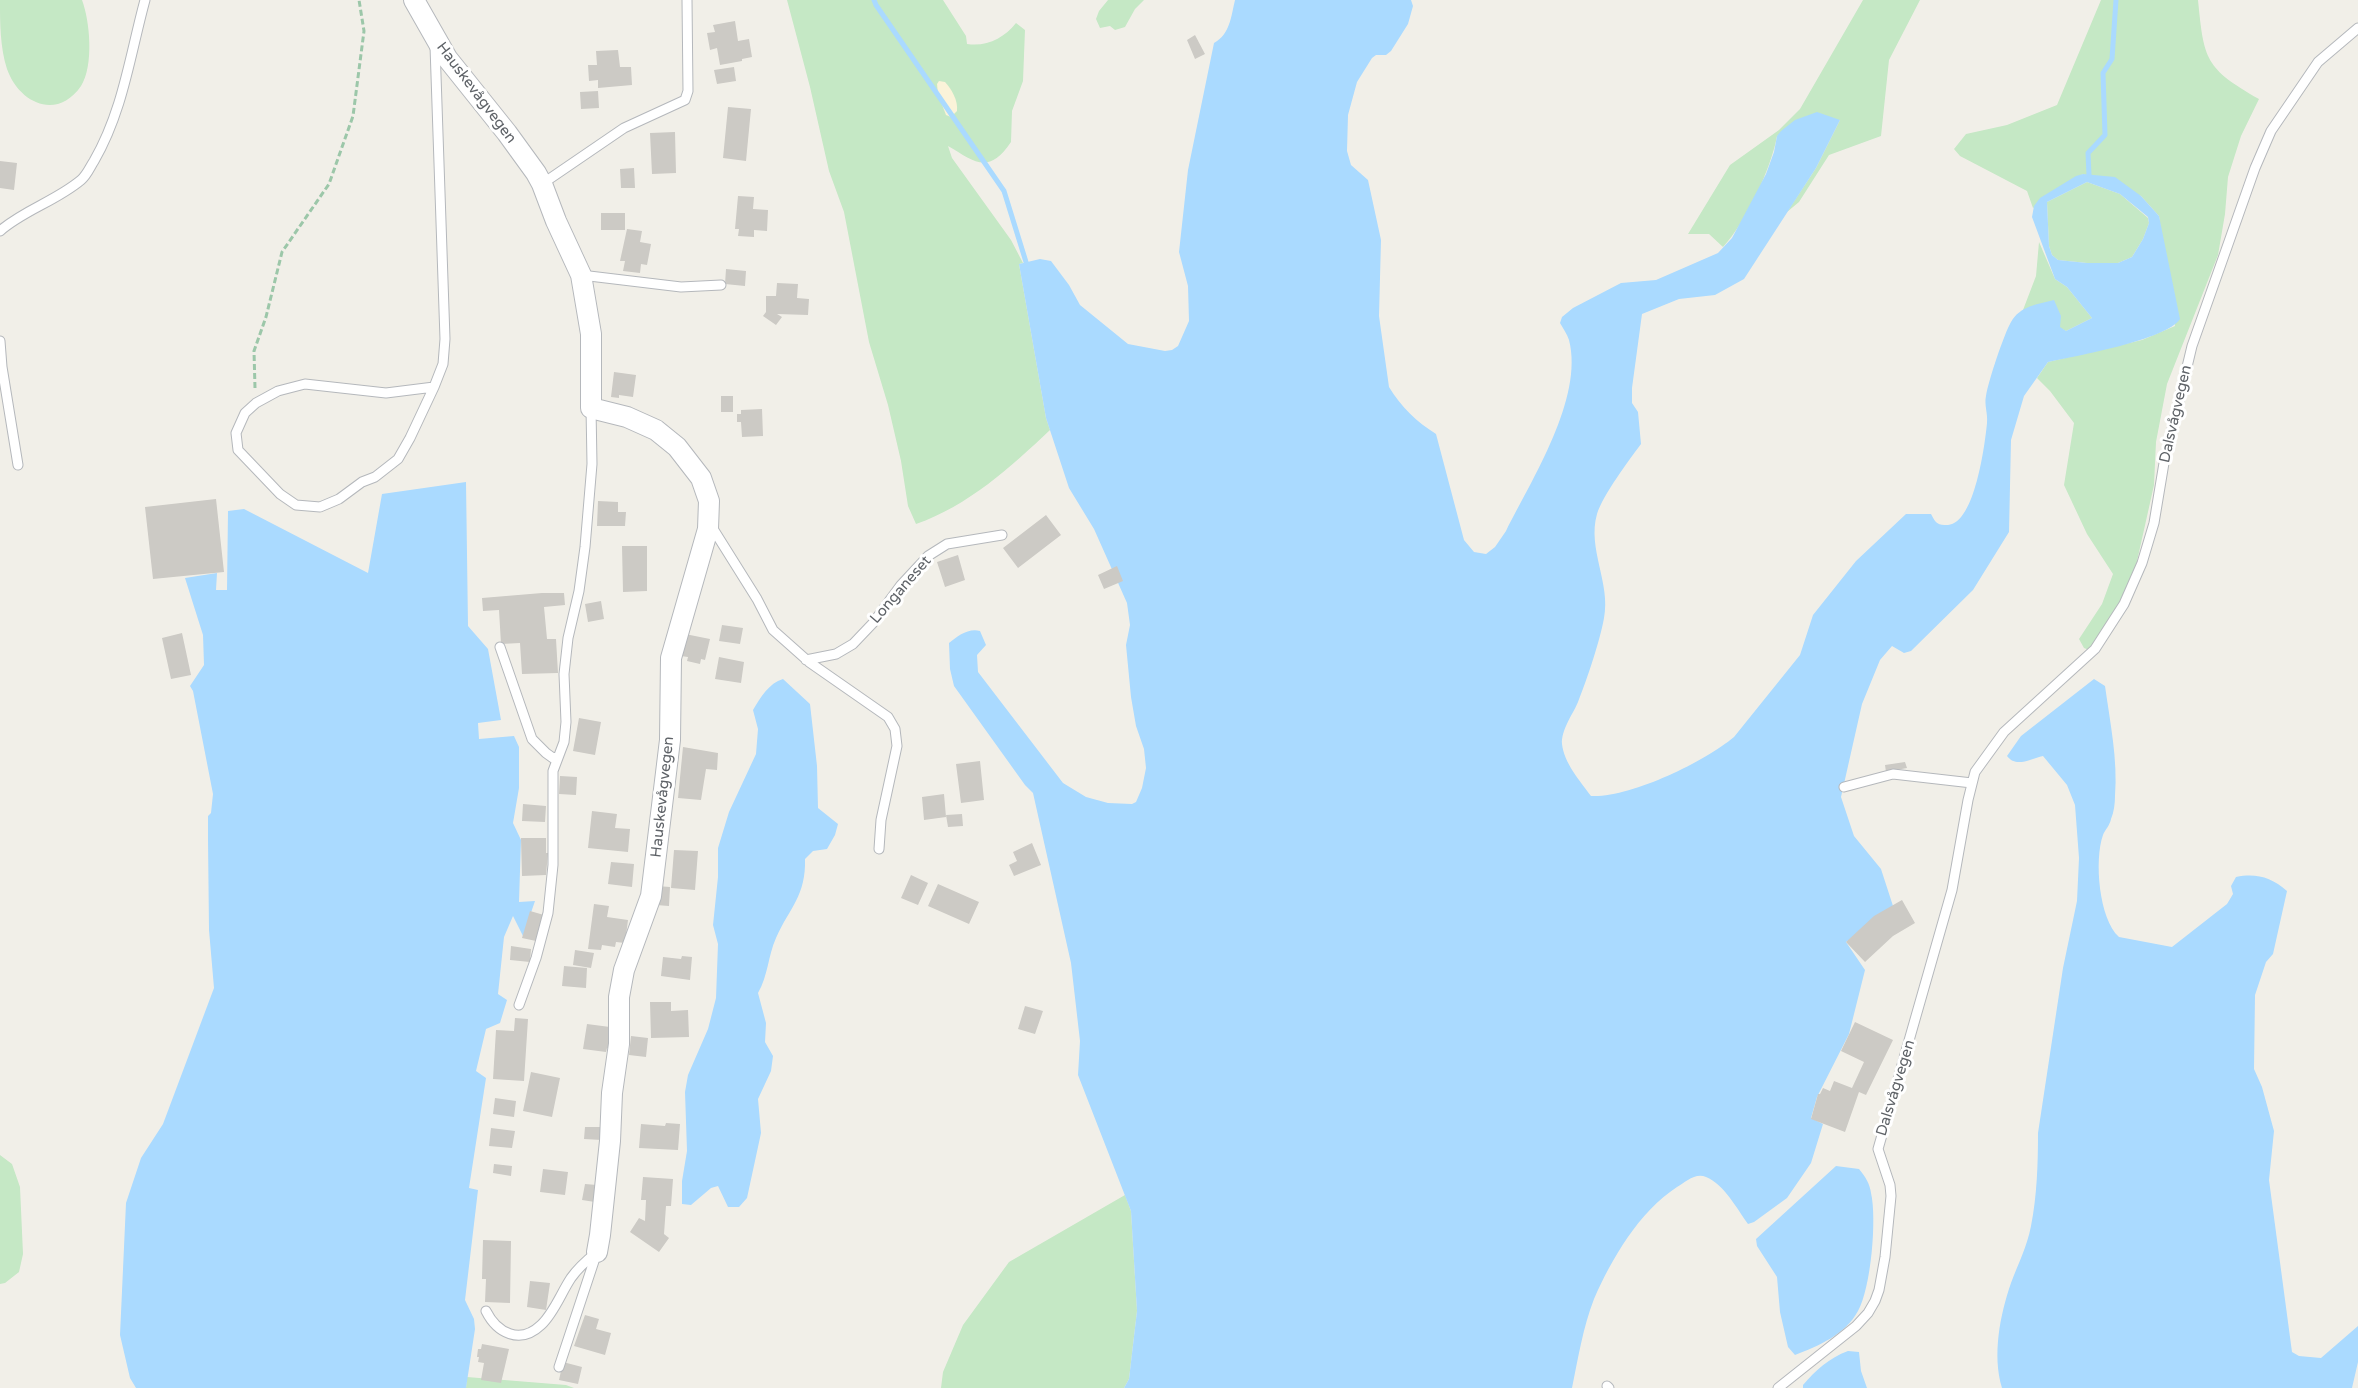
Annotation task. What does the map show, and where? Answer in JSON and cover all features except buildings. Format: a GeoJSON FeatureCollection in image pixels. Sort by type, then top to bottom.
{"type":"FeatureCollection","features":[{"type":"Feature","properties":{"kind":"street","name":"Hauskevågvegen"},"geometry":{"type":"LineString","coordinates":[[414,0],[447,58],[507,133],[536,172],[542,184],[581,275],[591,334],[591,408],[627,417],[656,430],[677,447],[701,478],[709,501],[708,522],[696,576],[680,621],[671,658],[670,740],[651,896],[624,970],[620,997],[619,1044],[612,1093],[610,1141],[597,1252]]}},
{"type":"Feature","properties":{"kind":"lane"},"geometry":{"type":"LineString","coordinates":[[0,231],[11,221],[54,200],[84,178],[102,147],[117,107],[132,61],[145,0]]}},
{"type":"Feature","properties":{"kind":"lane"},"geometry":{"type":"LineString","coordinates":[[542,184],[624,128],[685,100],[688,92],[687,0]]}},
{"type":"Feature","properties":{"kind":"lane","name":"Dalsvågvegen"},"geometry":{"type":"LineString","coordinates":[[1778,1388],[1856,1326],[1868,1313],[1879,1290],[1891,1196],[1878,1149],[1952,890],[1976,772],[2004,732],[2095,649],[2124,604],[2142,563],[2154,523],[2164,463],[2192,346],[2255,168],[2271,131],[2318,62],[2358,28]]}},
{"type":"Feature","properties":{"kind":"lane"},"geometry":{"type":"LineString","coordinates":[[434,387],[386,393],[305,384],[278,391],[256,403],[246,413],[236,433],[238,450],[280,494],[296,506],[320,507],[339,499],[362,482],[375,477],[398,459],[434,387],[443,364],[445,339],[435,38]]}},
{"type":"Feature","properties":{"kind":"lane"},"geometry":{"type":"LineString","coordinates":[[581,275],[681,287],[721,285]]}},
{"type":"Feature","properties":{"kind":"lane"},"geometry":{"type":"LineString","coordinates":[[0,341],[18,465]]}},
{"type":"Feature","properties":{"kind":"lane","name":"Hauskevågvegen"},"geometry":{"type":"LineString","coordinates":[[519,1005],[536,958],[548,913],[554,853],[554,771],[564,742],[566,722],[564,674],[568,638],[579,591],[585,547],[592,453],[591,408]]}},
{"type":"Feature","properties":{"kind":"lane"},"geometry":{"type":"LineString","coordinates":[[708,522],[751,589],[772,630],[806,660],[888,717],[895,729],[897,746],[881,820],[879,849]]}},
{"type":"Feature","properties":{"kind":"lane","name":"Longaneset"},"geometry":{"type":"LineString","coordinates":[[806,660],[836,654],[853,644],[873,624],[901,585],[928,556],[947,544],[1002,535]]}},
{"type":"Feature","properties":{"kind":"lane"},"geometry":{"type":"LineString","coordinates":[[500,647],[532,739],[546,753],[554,758],[558,757]]}},
{"type":"Feature","properties":{"kind":"lane"},"geometry":{"type":"LineString","coordinates":[[1844,787],[1893,774],[1972,783]]}},
{"type":"Feature","properties":{"kind":"lane"},"geometry":{"type":"LineString","coordinates":[[486,1311],[491,1321],[502,1332],[514,1337],[531,1334],[542,1324],[584,1262],[597,1252]]}},
{"type":"Feature","properties":{"kind":"lane","name":"Hauskevågvegen"},"geometry":{"type":"LineString","coordinates":[[559,1367],[597,1252]]}},
{"type":"Feature","properties":{"kind":"path"},"geometry":{"type":"LineString","coordinates":[[256,403],[254,351],[266,317],[282,252],[329,184],[354,116],[364,31],[359,0]]}},
{"type":"Feature","properties":{"kind":"green space"},"geometry":{"type":"Polygon","coordinates":[[[0,0],[82,0],[89,31],[88,67],[81,86],[71,97],[61,103],[50,105],[29,99],[20,91],[7,69],[3,52],[0,0]]]}},
{"type":"Feature","properties":{"kind":"green space"},"geometry":{"type":"Polygon","coordinates":[[[787,0],[943,0],[966,36],[967,44],[974,45],[994,40],[1016,23],[1025,30],[1023,81],[1012,111],[1011,142],[1003,153],[988,162],[973,160],[948,146],[952,158],[1011,240],[1023,263],[1019,264],[1050,430],[1020,458],[971,496],[916,524],[908,506],[901,461],[888,405],[869,342],[844,212],[829,171],[787,0]]]}},
{"type":"Feature","properties":{"kind":"green space"},"geometry":{"type":"Polygon","coordinates":[[[1108,0],[1144,0],[1135,9],[1125,27],[1115,30],[1110,26],[1100,28],[1096,19],[1108,0]]]}},
{"type":"Feature","properties":{"kind":"green space"},"geometry":{"type":"Polygon","coordinates":[[[1863,0],[1920,0],[1889,60],[1881,136],[1829,155],[1799,202],[1787,212],[1816,168],[1840,120],[1777,136],[1769,164],[1749,210],[1723,247],[1709,234],[1688,234],[1730,165],[1779,130],[1800,109],[1863,0]]]}},
{"type":"Feature","properties":{"kind":"green space"},"geometry":{"type":"Polygon","coordinates":[[[2101,0],[2198,0],[2202,36],[2210,60],[2228,79],[2259,99],[2241,136],[2228,177],[2218,255],[2167,384],[2156,442],[2154,485],[2133,579],[2121,611],[2089,650],[2084,648],[2079,639],[2102,604],[2113,574],[2087,534],[2064,485],[2074,423],[2037,378],[2048,362],[2142,340],[2175,326],[2159,216],[2141,196],[2083,174],[2033,208],[2027,191],[1960,156],[1954,149],[1966,134],[2007,125],[2057,105],[2101,0]]]}},
{"type":"Feature","properties":{"kind":"green space"},"geometry":{"type":"Polygon","coordinates":[[[2087,182],[2120,194],[2148,218],[2149,223],[2143,239],[2132,257],[2118,263],[2087,263],[2058,260],[2052,255],[2049,246],[2047,202],[2087,182]]]}},
{"type":"Feature","properties":{"kind":"green space"},"geometry":{"type":"Polygon","coordinates":[[[2039,242],[2055,279],[2067,287],[2092,318],[2066,331],[2023,310],[2036,276],[2039,242]]]}},
{"type":"Feature","properties":{"kind":"green space"},"geometry":{"type":"Polygon","coordinates":[[[0,1155],[12,1164],[20,1187],[23,1254],[19,1272],[5,1283],[0,1284],[0,1155]]]}},
{"type":"Feature","properties":{"kind":"green space"},"geometry":{"type":"Polygon","coordinates":[[[1125,1195],[1131,1211],[1137,1311],[1129,1379],[1124,1388],[941,1388],[943,1372],[963,1325],[1009,1262],[1125,1195]]]}},
{"type":"Feature","properties":{"kind":"green space"},"geometry":{"type":"Polygon","coordinates":[[[467,1377],[566,1385],[574,1388],[466,1388],[467,1377]]]}},
{"type":"Feature","properties":{"kind":"sand"},"geometry":{"type":"Polygon","coordinates":[[[939,81],[945,82],[955,99],[957,111],[951,117],[946,115],[938,94],[939,81]]]}},
{"type":"Feature","properties":{"kind":"water"},"geometry":{"type":"Polygon","coordinates":[[[1235,0],[1411,0],[1413,6],[1408,24],[1391,51],[1386,55],[1376,55],[1372,58],[1357,82],[1348,115],[1347,151],[1351,165],[1368,180],[1381,240],[1379,316],[1389,387],[1410,414],[1436,434],[1464,540],[1474,552],[1486,554],[1495,547],[1506,531],[1553,438],[1563,412],[1572,363],[1569,340],[1560,323],[1562,317],[1573,308],[1621,283],[1656,280],[1718,253],[1732,238],[1766,174],[1777,136],[1781,131],[1795,120],[1817,112],[1840,120],[1816,168],[1744,279],[1715,295],[1679,299],[1642,314],[1632,388],[1632,403],[1638,412],[1641,444],[1610,488],[1597,514],[1595,540],[1604,592],[1604,618],[1589,671],[1562,739],[1563,751],[1569,765],[1591,796],[1607,795],[1645,785],[1686,767],[1721,747],[1734,737],[1800,655],[1813,615],[1856,561],[1906,514],[1931,514],[1938,523],[1948,525],[1957,521],[1965,511],[1977,481],[1984,448],[1987,389],[2011,322],[2024,309],[2054,300],[2061,316],[2060,327],[2066,331],[2092,318],[2067,287],[2055,279],[2032,217],[2034,206],[2040,198],[2083,174],[2115,177],[2141,196],[2159,216],[2180,319],[2171,327],[2139,340],[2048,362],[2024,396],[2011,440],[2009,532],[1973,590],[1911,651],[1904,653],[1892,646],[1880,660],[1862,704],[1841,797],[1854,836],[1881,869],[1893,906],[1846,942],[1865,970],[1849,1034],[1817,1097],[1811,1118],[1823,1124],[1811,1163],[1787,1198],[1748,1224],[1719,1185],[1702,1176],[1687,1180],[1663,1197],[1628,1237],[1594,1299],[1572,1388],[1124,1388],[1129,1379],[1137,1311],[1131,1211],[1078,1075],[1080,1041],[1071,963],[1033,793],[954,686],[950,669],[949,643],[967,632],[980,631],[986,645],[977,655],[978,672],[1063,783],[1086,797],[1108,803],[1132,804],[1136,802],[1142,788],[1146,768],[1144,749],[1136,726],[1131,697],[1126,645],[1130,625],[1127,603],[1094,529],[1069,488],[1046,418],[1019,264],[1040,259],[1051,261],[1069,285],[1080,305],[1128,344],[1165,351],[1178,346],[1189,321],[1188,286],[1179,252],[1188,170],[1214,43],[1227,30],[1235,0]],[[2087,182],[2047,202],[2049,246],[2052,255],[2058,260],[2087,263],[2118,263],[2132,257],[2143,239],[2149,223],[2148,217],[2120,194],[2087,182]]]}},
{"type":"Feature","properties":{"kind":"water"},"geometry":{"type":"Polygon","coordinates":[[[466,482],[468,626],[488,649],[501,720],[478,723],[479,739],[514,736],[519,747],[519,788],[513,823],[521,840],[519,902],[535,901],[523,936],[513,916],[504,937],[498,994],[507,1000],[500,1023],[486,1029],[476,1071],[486,1078],[469,1188],[478,1190],[465,1300],[474,1319],[475,1329],[466,1388],[136,1388],[130,1378],[120,1335],[126,1203],[141,1158],[163,1124],[214,988],[209,930],[208,840],[208,816],[211,813],[213,794],[193,691],[190,686],[204,665],[203,635],[185,578],[217,573],[216,590],[227,590],[228,511],[244,509],[368,573],[382,494],[466,482]]]}},
{"type":"Feature","properties":{"kind":"water"},"geometry":{"type":"Polygon","coordinates":[[[783,679],[810,704],[817,766],[818,808],[838,824],[827,849],[813,851],[805,859],[805,872],[800,892],[776,938],[758,993],[766,1023],[765,1042],[773,1056],[771,1071],[758,1099],[761,1133],[747,1198],[739,1207],[728,1207],[718,1186],[711,1188],[691,1205],[682,1204],[682,1181],[687,1151],[685,1092],[688,1075],[708,1029],[716,998],[718,944],[713,925],[718,877],[718,848],[729,812],[756,754],[758,729],[753,710],[769,687],[783,679]]]}},
{"type":"Feature","properties":{"kind":"water"},"geometry":{"type":"Polygon","coordinates":[[[2094,679],[2105,686],[2115,769],[2114,810],[2100,846],[2100,889],[2107,917],[2119,937],[2172,947],[2227,904],[2233,894],[2231,886],[2236,877],[2263,877],[2287,891],[2273,954],[2266,962],[2255,995],[2254,1069],[2262,1087],[2274,1131],[2269,1180],[2292,1352],[2299,1356],[2321,1358],[2358,1326],[2358,1362],[2352,1388],[2002,1388],[1998,1362],[1999,1335],[2007,1295],[2027,1241],[2033,1215],[2037,1180],[2038,1133],[2063,968],[2077,901],[2079,858],[2075,805],[2067,785],[2043,756],[2019,762],[2007,756],[2021,736],[2094,679]]]}},
{"type":"Feature","properties":{"kind":"water"},"geometry":{"type":"Polygon","coordinates":[[[1836,1166],[1859,1169],[1867,1180],[1870,1190],[1873,1205],[1873,1236],[1866,1287],[1858,1311],[1846,1327],[1822,1343],[1795,1355],[1788,1347],[1780,1312],[1777,1277],[1757,1246],[1756,1239],[1836,1166]]]}},
{"type":"Feature","properties":{"kind":"water"},"geometry":{"type":"Polygon","coordinates":[[[1848,1351],[1859,1352],[1861,1371],[1867,1388],[1803,1388],[1803,1385],[1823,1365],[1848,1351]]]}},
{"type":"Feature","properties":{"kind":"waterway"},"geometry":{"type":"LineString","coordinates":[[874,0],[1004,191],[1026,262]]}},
{"type":"Feature","properties":{"kind":"waterway"},"geometry":{"type":"LineString","coordinates":[[2089,175],[2088,153],[2105,135],[2103,73],[2112,59],[2116,0]]}}]}
